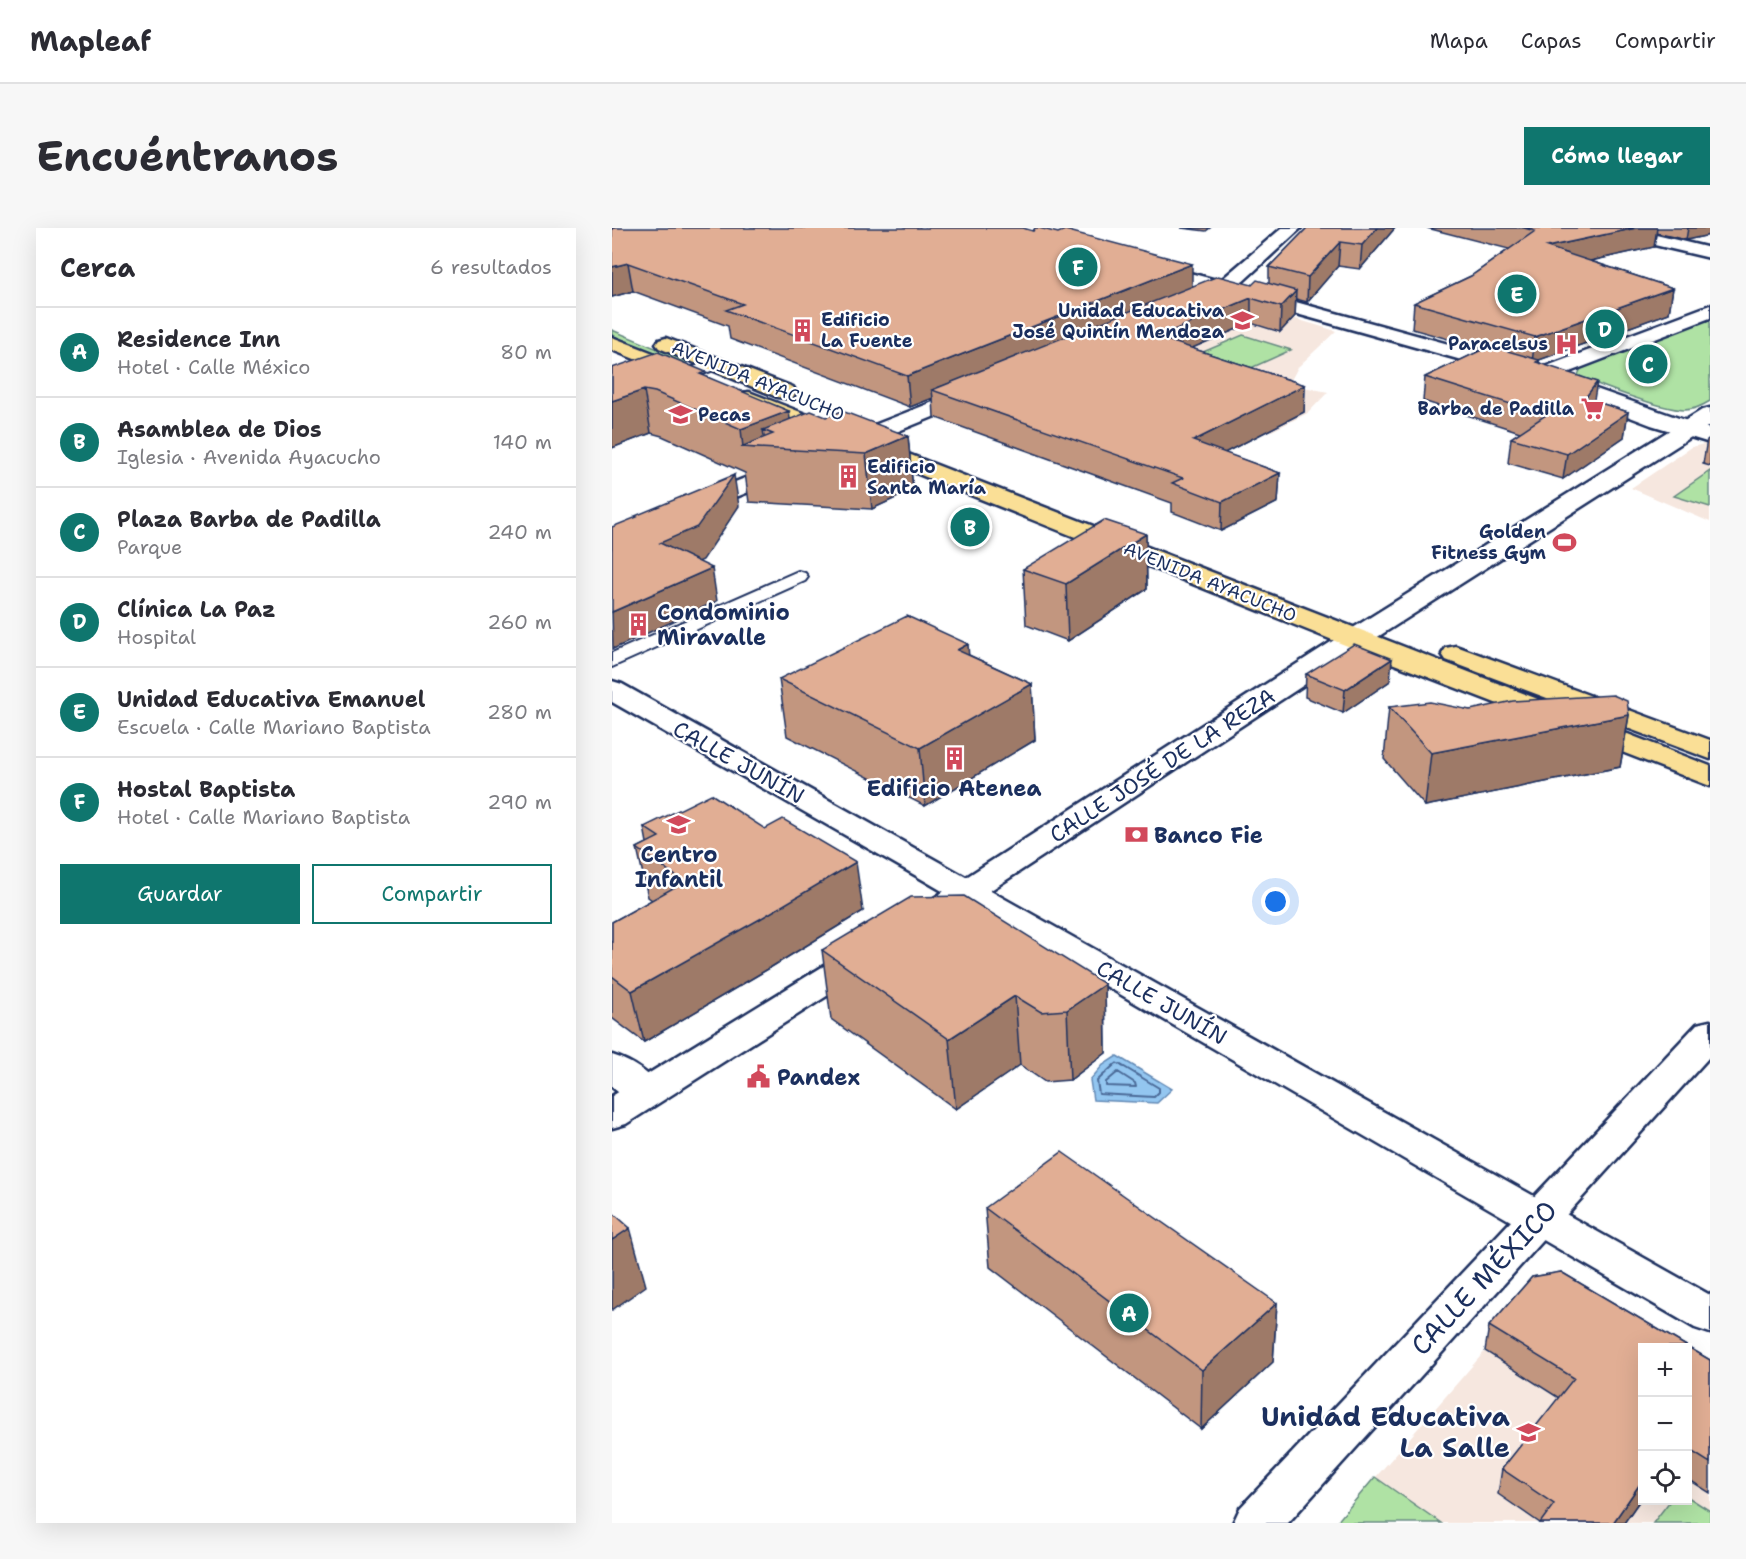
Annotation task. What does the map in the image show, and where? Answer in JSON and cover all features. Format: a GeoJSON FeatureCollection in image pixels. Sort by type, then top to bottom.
{"type":"FeatureCollection","features":[{"type":"Feature","properties":{"kind":"main road","name":"AVENIDA AYACUCHO"},"geometry":{"type":"LineString","coordinates":[[612,322],[1088,512],[1710,777]]}},
{"type":"Feature","properties":{"kind":"main road","name":"AVENIDA AYACUCHO"},"geometry":{"type":"LineString","coordinates":[[612,343],[1063,524],[1710,750]]}},
{"type":"Feature","properties":{"kind":"main road"},"geometry":{"type":"LineString","coordinates":[[1063,524],[1088,512]]}},
{"type":"Feature","properties":{"kind":"street"},"geometry":{"type":"LineString","coordinates":[[1192,302],[1224,288],[1292,228]]}},
{"type":"Feature","properties":{"kind":"street"},"geometry":{"type":"LineString","coordinates":[[1605,228],[1710,253]]}},
{"type":"Feature","properties":{"kind":"street"},"geometry":{"type":"LineString","coordinates":[[1135,264],[1540,376],[1710,436]]}},
{"type":"Feature","properties":{"kind":"street"},"geometry":{"type":"LineString","coordinates":[[1540,376],[1710,311]]}},
{"type":"Feature","properties":{"kind":"street"},"geometry":{"type":"LineString","coordinates":[[612,540],[990,385]]}},
{"type":"Feature","properties":{"kind":"street","name":"CALLE JOSÉ DE LA REZA"},"geometry":{"type":"LineString","coordinates":[[612,1114],[969,892],[1367,632],[1710,415]]}},
{"type":"Feature","properties":{"kind":"street","name":"CALLE JUNÍN"},"geometry":{"type":"LineString","coordinates":[[615,695],[969,892],[1710,1316]]}},
{"type":"Feature","properties":{"kind":"street","name":"CALLE MÉXICO"},"geometry":{"type":"LineString","coordinates":[[1257,1523],[1710,1033]]}},
{"type":"Feature","properties":{"kind":"street"},"geometry":{"type":"LineString","coordinates":[[612,1068],[645,1093]]}},
{"type":"Feature","properties":{"kind":"lane"},"geometry":{"type":"LineString","coordinates":[[612,402],[716,364]]}},
{"type":"Feature","properties":{"kind":"lane"},"geometry":{"type":"LineString","coordinates":[[612,661],[798,577]]}},
{"type":"Feature","properties":{"kind":"shaded area"},"geometry":{"type":"Polygon","coordinates":[[[1245,304],[1336,331],[1298,367],[1289,384],[1328,392],[1308,413],[1272,431],[1074,364],[1245,304]]]}},
{"type":"Feature","properties":{"kind":"shaded area"},"geometry":{"type":"Polygon","coordinates":[[[1710,445],[1710,522],[1631,488],[1692,447],[1710,445]]]}},
{"type":"Feature","properties":{"kind":"shaded area","name":"Unidad Educativa La Salle"},"geometry":{"type":"Polygon","coordinates":[[[1492,1343],[1638,1349],[1638,1505],[1692,1505],[1692,1378],[1710,1389],[1710,1523],[1336,1523],[1492,1343]]]}},
{"type":"Feature","properties":{"kind":"green space"},"geometry":{"type":"Polygon","coordinates":[[[1710,315],[1710,401],[1701,406],[1684,410],[1661,406],[1615,391],[1578,375],[1582,366],[1710,315]]]}},
{"type":"Feature","properties":{"kind":"green space"},"geometry":{"type":"Polygon","coordinates":[[[612,330],[689,362],[681,364],[612,336],[612,330]]]}},
{"type":"Feature","properties":{"kind":"green space"},"geometry":{"type":"Polygon","coordinates":[[[1243,335],[1291,350],[1231,377],[1182,361],[1243,335]]]}},
{"type":"Feature","properties":{"kind":"green space"},"geometry":{"type":"Polygon","coordinates":[[[1710,471],[1710,507],[1674,496],[1710,471]]]}},
{"type":"Feature","properties":{"kind":"green space"},"geometry":{"type":"Polygon","coordinates":[[[1375,1477],[1441,1523],[1336,1523],[1375,1477]]]}},
{"type":"Feature","properties":{"kind":"green space"},"geometry":{"type":"Polygon","coordinates":[[[1692,1500],[1710,1511],[1710,1523],[1653,1523],[1667,1505],[1692,1505],[1692,1500]]]}},
{"type":"Feature","properties":{"kind":"water"},"geometry":{"type":"Polygon","coordinates":[[[1117,1056],[1172,1089],[1157,1103],[1093,1100],[1090,1080],[1103,1065],[1117,1056]]]}},
{"type":"Feature","properties":{"kind":"building"},"geometry":{"type":"Polygon","coordinates":[[[612,228],[1023,228],[1033,231],[1039,228],[1058,233],[1065,230],[1192,264],[907,376],[726,310],[743,304],[628,263],[612,267],[612,228]]]}},
{"type":"Feature","properties":{"kind":"building"},"geometry":{"type":"Polygon","coordinates":[[[1307,228],[1377,228],[1362,245],[1340,242],[1308,277],[1269,267],[1307,228]]]}},
{"type":"Feature","properties":{"kind":"building"},"geometry":{"type":"Polygon","coordinates":[[[1524,228],[1636,228],[1547,247],[1673,288],[1535,337],[1414,303],[1471,276],[1535,231],[1524,228]]]}},
{"type":"Feature","properties":{"kind":"building"},"geometry":{"type":"Polygon","coordinates":[[[1218,276],[1252,285],[1257,280],[1296,291],[1281,307],[1251,298],[1157,337],[1305,385],[1193,441],[1280,473],[1222,502],[1172,483],[1183,478],[932,390],[1218,276]]]}},
{"type":"Feature","properties":{"kind":"building"},"geometry":{"type":"Polygon","coordinates":[[[1490,346],[1539,360],[1536,362],[1597,382],[1585,398],[1628,412],[1567,454],[1511,438],[1546,415],[1425,377],[1490,346]]]}},
{"type":"Feature","properties":{"kind":"building"},"geometry":{"type":"Polygon","coordinates":[[[658,352],[706,372],[700,374],[789,411],[741,429],[655,392],[644,390],[612,401],[612,368],[658,352]]]}},
{"type":"Feature","properties":{"kind":"building"},"geometry":{"type":"Polygon","coordinates":[[[811,411],[826,417],[842,411],[908,436],[866,454],[741,447],[773,434],[763,430],[811,411]]]}},
{"type":"Feature","properties":{"kind":"building"},"geometry":{"type":"Polygon","coordinates":[[[734,475],[697,527],[660,543],[712,568],[612,612],[612,527],[734,475]]]}},
{"type":"Feature","properties":{"kind":"building"},"geometry":{"type":"Polygon","coordinates":[[[1104,520],[1146,534],[1066,584],[1023,569],[1104,520]]]}},
{"type":"Feature","properties":{"kind":"building"},"geometry":{"type":"Polygon","coordinates":[[[907,616],[968,644],[957,650],[1032,684],[920,748],[779,679],[907,616]]]}},
{"type":"Feature","properties":{"kind":"building"},"geometry":{"type":"Polygon","coordinates":[[[1354,644],[1392,659],[1345,690],[1306,674],[1354,644]]]}},
{"type":"Feature","properties":{"kind":"building"},"geometry":{"type":"Polygon","coordinates":[[[1613,695],[1627,701],[1629,715],[1431,753],[1389,707],[1430,702],[1470,710],[1513,701],[1613,695]]]}},
{"type":"Feature","properties":{"kind":"building"},"geometry":{"type":"Polygon","coordinates":[[[711,794],[765,829],[783,819],[856,862],[632,991],[612,976],[612,922],[684,882],[637,848],[659,837],[644,827],[711,794]]]}},
{"type":"Feature","properties":{"kind":"building"},"geometry":{"type":"Polygon","coordinates":[[[964,896],[1105,984],[1067,1010],[1041,1012],[1015,996],[949,1039],[822,950],[911,897],[964,896]]]}},
{"type":"Feature","properties":{"kind":"building"},"geometry":{"type":"Polygon","coordinates":[[[1062,1152],[1277,1303],[1202,1370],[985,1208],[1062,1152]]]}},
{"type":"Feature","properties":{"kind":"building"},"geometry":{"type":"Polygon","coordinates":[[[612,1212],[630,1228],[612,1240],[612,1212]]]}},
{"type":"Feature","properties":{"kind":"building"},"geometry":{"type":"Polygon","coordinates":[[[1561,1272],[1681,1343],[1638,1343],[1638,1487],[1613,1523],[1540,1523],[1554,1504],[1502,1469],[1574,1378],[1489,1326],[1532,1277],[1561,1272]]]}},
{"type":"Feature","properties":{"kind":"building"},"geometry":{"type":"Polygon","coordinates":[[[1692,1349],[1710,1360],[1710,1463],[1692,1452],[1692,1349]]]}},
{"type":"Feature","properties":{"kind":"place","name":"Hostal Baptista"},"geometry":{"type":"Point","coordinates":[1078,267]}},
{"type":"Feature","properties":{"kind":"place","name":"Unidad Educativa Emanuel"},"geometry":{"type":"Point","coordinates":[1517,294]}},
{"type":"Feature","properties":{"kind":"place","name":"Unidad Educativa José Quintín Mendoza"},"geometry":{"type":"Point","coordinates":[1242,321]}},
{"type":"Feature","properties":{"kind":"place","name":"Clínica La Paz"},"geometry":{"type":"Point","coordinates":[1605,329]}},
{"type":"Feature","properties":{"kind":"place","name":"Edificio La Fuente"},"geometry":{"type":"Point","coordinates":[803,330]}},
{"type":"Feature","properties":{"kind":"place","name":"Paracelsus"},"geometry":{"type":"Point","coordinates":[1566,344]}},
{"type":"Feature","properties":{"kind":"place","name":"Plaza Barba de Padilla"},"geometry":{"type":"Point","coordinates":[1648,364]}},
{"type":"Feature","properties":{"kind":"place","name":"Barba de Padilla"},"geometry":{"type":"Point","coordinates":[1592,409]}},
{"type":"Feature","properties":{"kind":"place","name":"Pecas"},"geometry":{"type":"Point","coordinates":[680,415]}},
{"type":"Feature","properties":{"kind":"place","name":"Edificio Santa María"},"geometry":{"type":"Point","coordinates":[849,477]}},
{"type":"Feature","properties":{"kind":"place","name":"Asamblea de Dios"},"geometry":{"type":"Point","coordinates":[970,527]}},
{"type":"Feature","properties":{"kind":"place","name":"Golden Fitness Gym"},"geometry":{"type":"Point","coordinates":[1564,542]}},
{"type":"Feature","properties":{"kind":"place","name":"Condominio Miravalle"},"geometry":{"type":"Point","coordinates":[639,625]}},
{"type":"Feature","properties":{"kind":"place","name":"Edificio Atenea"},"geometry":{"type":"Point","coordinates":[954,759]}},
{"type":"Feature","properties":{"kind":"place","name":"Centro Infantil"},"geometry":{"type":"Point","coordinates":[679,825]}},
{"type":"Feature","properties":{"kind":"place","name":"Banco Fie"},"geometry":{"type":"Point","coordinates":[1136,835]}},
{"type":"Feature","properties":{"kind":"place","name":"Pandex"},"geometry":{"type":"Point","coordinates":[759,1077]}},
{"type":"Feature","properties":{"kind":"place","name":"Residence Inn"},"geometry":{"type":"Point","coordinates":[1129,1313]}},
{"type":"Feature","properties":{"kind":"place","name":"Unidad Educativa La Salle"},"geometry":{"type":"Point","coordinates":[1528,1433]}}]}
